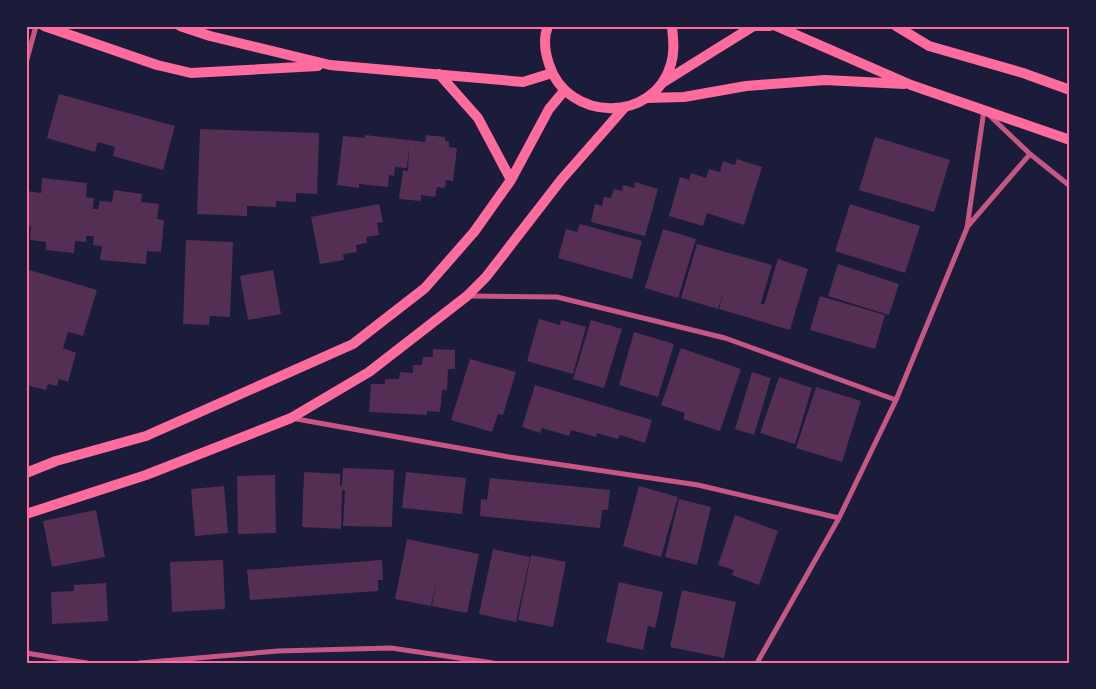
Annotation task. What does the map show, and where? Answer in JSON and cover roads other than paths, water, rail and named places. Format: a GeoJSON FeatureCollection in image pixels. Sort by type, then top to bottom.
{"type":"FeatureCollection","features":[{"type":"Feature","properties":{"kind":"main road"},"geometry":{"type":"LineString","coordinates":[[44,26],[157,65],[191,73],[330,65],[523,82],[552,73]]}},
{"type":"Feature","properties":{"kind":"main road"},"geometry":{"type":"LineString","coordinates":[[180,26],[210,36],[330,65]]}},
{"type":"Feature","properties":{"kind":"main road"},"geometry":{"type":"LineString","coordinates":[[548,26],[545,53],[552,73],[564,91],[582,103],[603,109],[625,107],[646,98],[661,84],[751,27],[770,26]]}},
{"type":"Feature","properties":{"kind":"main road"},"geometry":{"type":"LineString","coordinates":[[661,84],[671,66],[674,45],[672,26]]}},
{"type":"Feature","properties":{"kind":"main road"},"geometry":{"type":"LineString","coordinates":[[776,26],[911,85],[1070,140]]}},
{"type":"Feature","properties":{"kind":"main road"},"geometry":{"type":"LineString","coordinates":[[896,26],[929,46],[1023,73],[1070,90]]}},
{"type":"Feature","properties":{"kind":"main road"},"geometry":{"type":"LineString","coordinates":[[440,74],[478,118],[511,180]]}},
{"type":"Feature","properties":{"kind":"main road"},"geometry":{"type":"LineString","coordinates":[[646,98],[684,97],[746,86],[824,80],[911,85]]}},
{"type":"Feature","properties":{"kind":"main road"},"geometry":{"type":"LineString","coordinates":[[26,473],[56,461],[146,436],[354,344],[425,288],[474,232],[511,180],[549,109],[564,91]]}},
{"type":"Feature","properties":{"kind":"main road"},"geometry":{"type":"LineString","coordinates":[[26,514],[146,475],[291,418],[370,372],[467,296],[486,277],[561,180],[625,107]]}},
{"type":"Feature","properties":{"kind":"street"},"geometry":{"type":"LineString","coordinates":[[26,63],[36,26]]}},
{"type":"Feature","properties":{"kind":"street"},"geometry":{"type":"LineString","coordinates":[[984,110],[1030,154],[1070,186]]}},
{"type":"Feature","properties":{"kind":"street"},"geometry":{"type":"LineString","coordinates":[[757,663],[840,518],[896,400],[967,228],[984,110]]}},
{"type":"Feature","properties":{"kind":"street"},"geometry":{"type":"LineString","coordinates":[[967,228],[1030,154]]}},
{"type":"Feature","properties":{"kind":"street"},"geometry":{"type":"LineString","coordinates":[[467,296],[557,297],[604,308],[725,338],[896,400]]}},
{"type":"Feature","properties":{"kind":"street"},"geometry":{"type":"LineString","coordinates":[[291,418],[509,457],[698,485],[840,518]]}},
{"type":"Feature","properties":{"kind":"street"},"geometry":{"type":"LineString","coordinates":[[139,663],[278,651],[391,648],[493,663]]}},
{"type":"Feature","properties":{"kind":"street"},"geometry":{"type":"LineString","coordinates":[[26,653],[87,663]]}}]}
